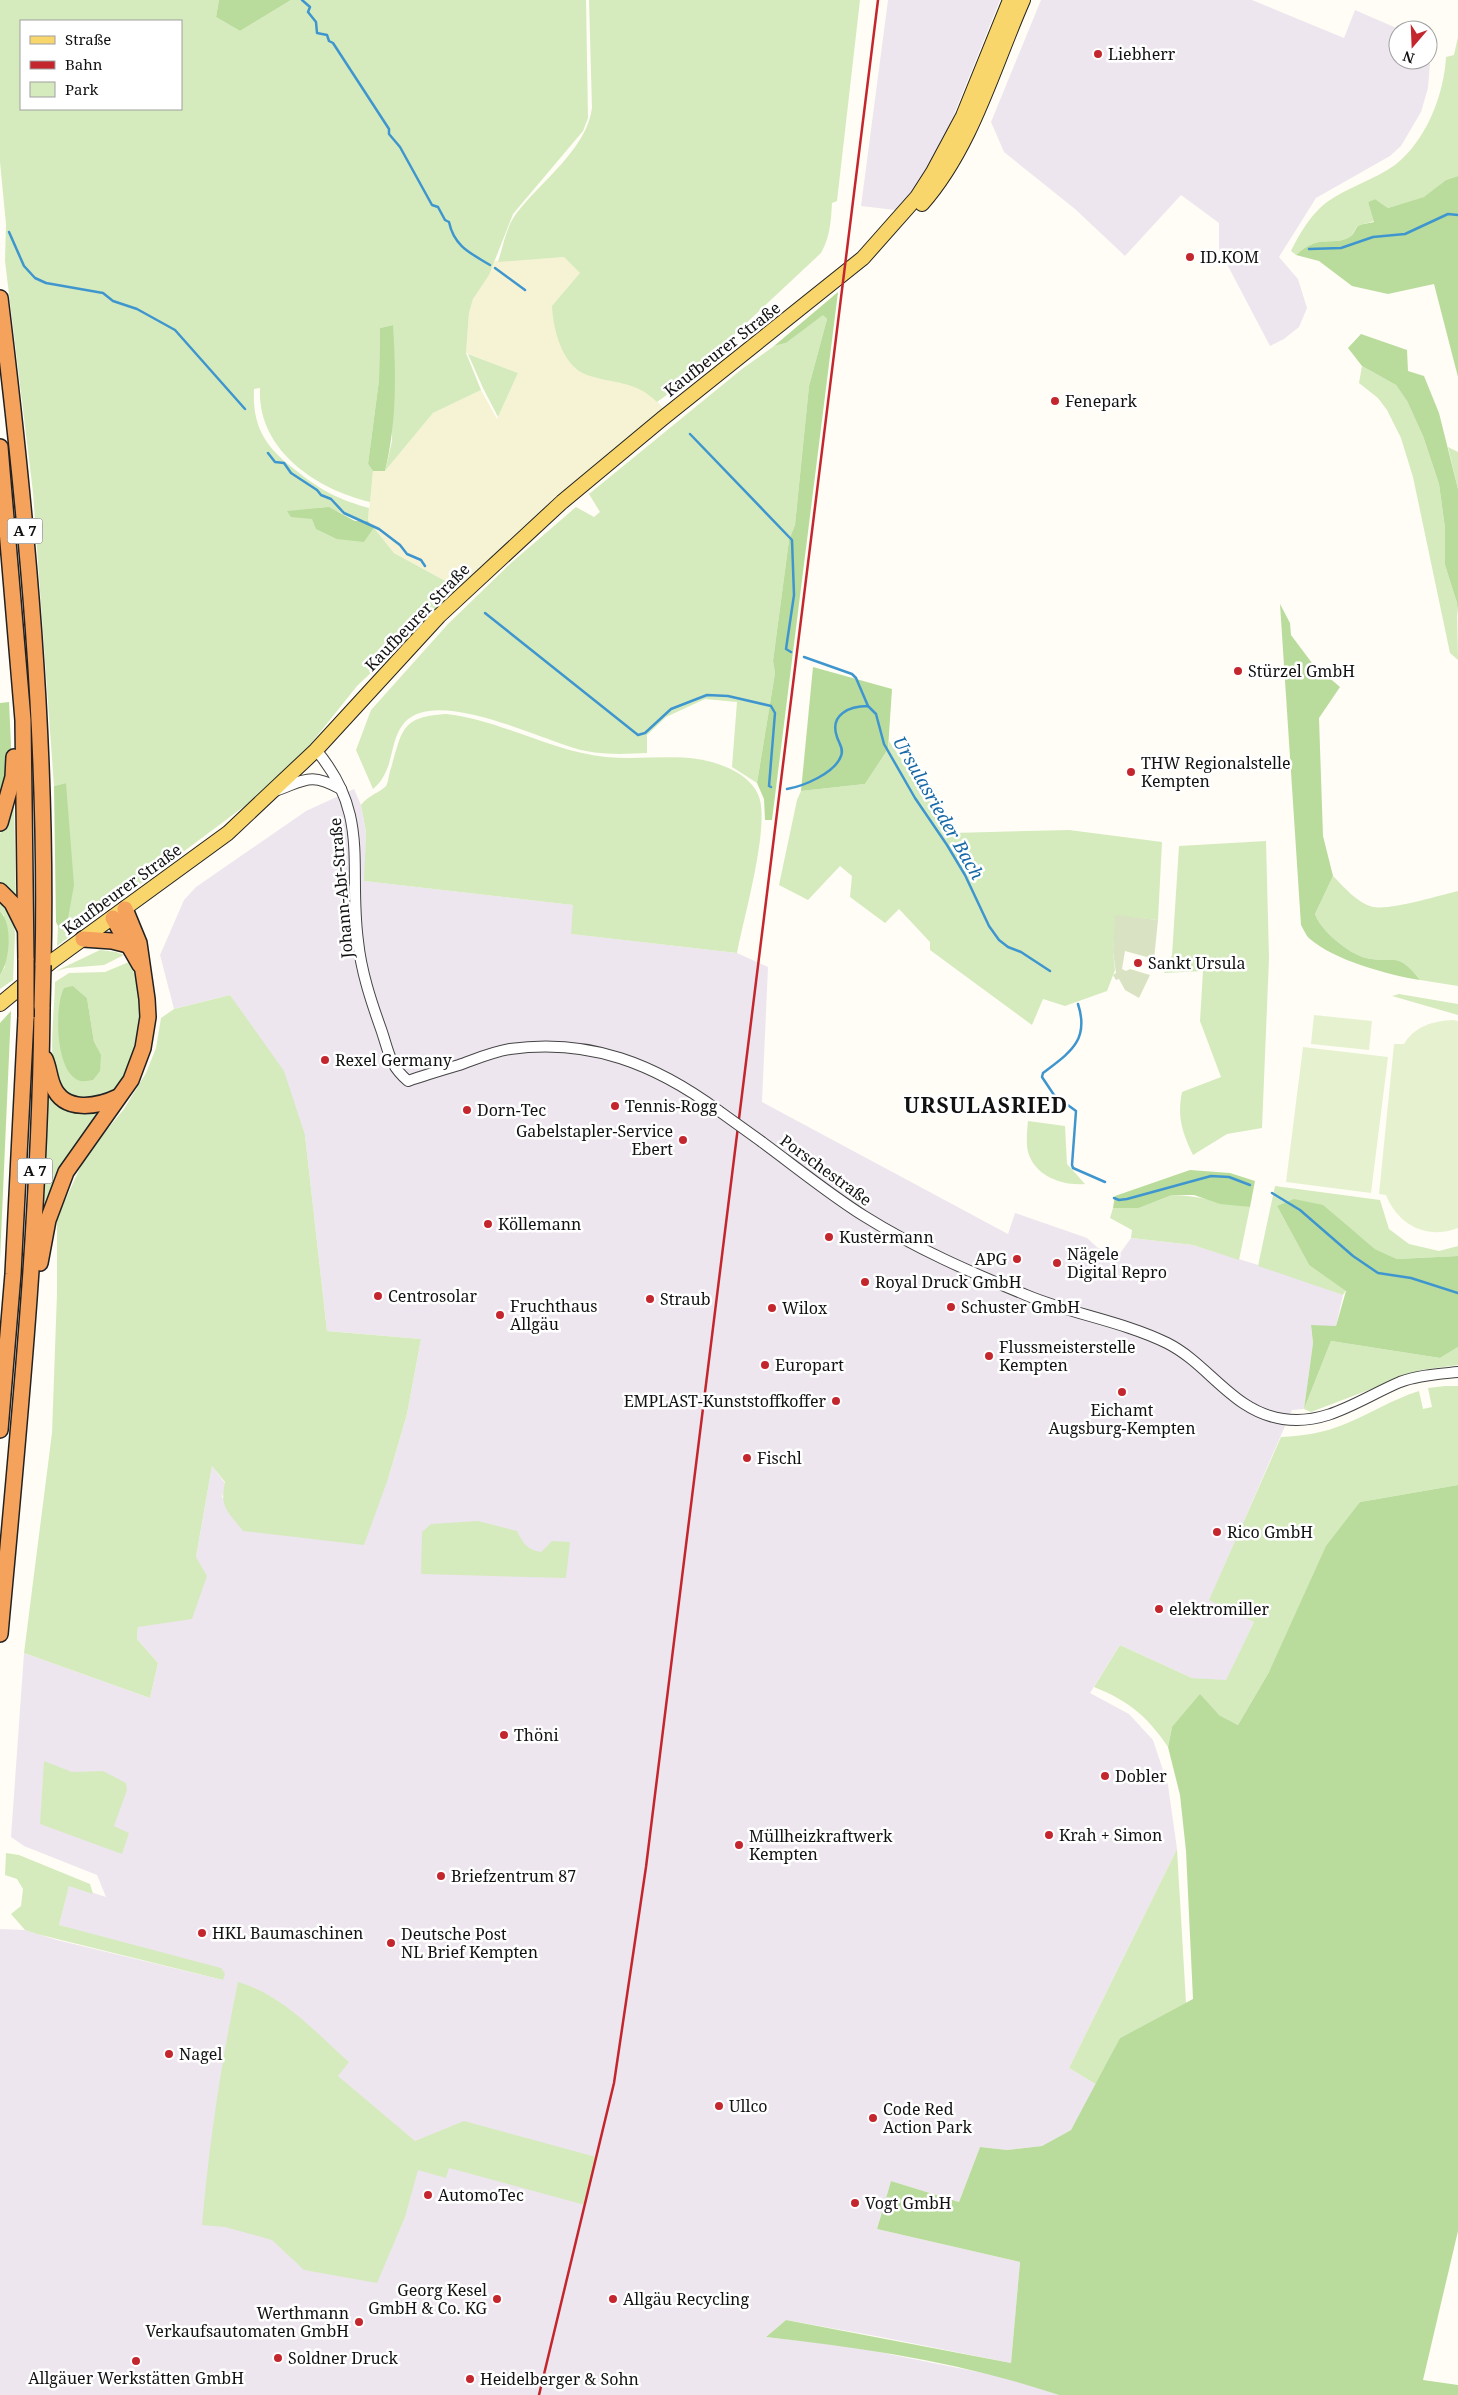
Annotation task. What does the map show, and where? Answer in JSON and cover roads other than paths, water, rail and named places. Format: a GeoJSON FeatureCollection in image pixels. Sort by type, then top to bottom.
{"type":"FeatureCollection","features":[{"type":"Feature","properties":{"kind":"highway","name":"A 7"},"geometry":{"type":"LineString","coordinates":[[0,298],[19,462],[32,608],[40,731],[44,925],[41,1051],[29,1292],[0,1634]]}},
{"type":"Feature","properties":{"kind":"highway","name":"A 7"},"geometry":{"type":"LineString","coordinates":[[0,446],[23,720],[27,932],[26,1017],[13,1274],[0,1430]]}},
{"type":"Feature","properties":{"kind":"highway"},"geometry":{"type":"LineString","coordinates":[[0,823],[14,777],[15,746],[23,720]]}},
{"type":"Feature","properties":{"kind":"highway"},"geometry":{"type":"LineString","coordinates":[[0,891],[12,902],[27,932]]}},
{"type":"Feature","properties":{"kind":"highway"},"geometry":{"type":"LineString","coordinates":[[119,914],[128,945],[141,967]]}},
{"type":"Feature","properties":{"kind":"highway"},"geometry":{"type":"LineString","coordinates":[[29,1292],[40,1266],[42,1244],[48,1220],[66,1172],[131,1080],[139,1063],[146,1033],[147,999],[139,943],[119,914]]}},
{"type":"Feature","properties":{"kind":"highway"},"geometry":{"type":"LineString","coordinates":[[83,939],[112,941],[128,945]]}},
{"type":"Feature","properties":{"kind":"highway"},"geometry":{"type":"LineString","coordinates":[[41,1051],[53,1087],[67,1101],[88,1107],[107,1103],[119,1097]]}},
{"type":"Feature","properties":{"kind":"main road","name":"Kaufbeurer Straße"},"geometry":{"type":"LineString","coordinates":[[863,258],[917,197],[933,172],[963,116],[1010,0]]}},
{"type":"Feature","properties":{"kind":"main road","name":"Kaufbeurer Straße"},"geometry":{"type":"LineString","coordinates":[[0,1004],[83,939],[228,833],[316,750],[439,616],[569,496],[863,258],[889,240],[939,182],[964,139],[1023,0]]}},
{"type":"Feature","properties":{"kind":"street","name":"Johann-Abt-Straße"},"geometry":{"type":"LineString","coordinates":[[316,750],[343,791],[353,822],[358,941],[369,995],[395,1070],[408,1081]]}},
{"type":"Feature","properties":{"kind":"street"},"geometry":{"type":"LineString","coordinates":[[272,792],[314,778],[325,780],[343,791]]}},
{"type":"Feature","properties":{"kind":"street","name":"Porschestraße"},"geometry":{"type":"LineString","coordinates":[[408,1081],[486,1054],[510,1049],[572,1048],[612,1054],[639,1064],[686,1087],[862,1215],[910,1242],[951,1263],[1023,1294],[1165,1342],[1194,1360],[1233,1398],[1254,1410],[1282,1419],[1300,1420],[1340,1412],[1402,1382],[1431,1374],[1458,1372]]}},
{"type":"Feature","properties":{"kind":"waterway"},"geometry":{"type":"LineString","coordinates":[[302,0],[310,7],[308,12],[316,22],[317,33],[327,35],[329,41],[333,43],[389,129],[389,134],[400,147],[432,205],[438,207],[445,220],[449,222],[451,230],[459,243],[476,257],[490,265]]}},
{"type":"Feature","properties":{"kind":"waterway"},"geometry":{"type":"LineString","coordinates":[[1309,249],[1341,248],[1373,237],[1405,234],[1448,214],[1458,215]]}},
{"type":"Feature","properties":{"kind":"waterway","name":"Ursulasrieder Bach"},"geometry":{"type":"LineString","coordinates":[[9,232],[24,266],[35,278],[46,283],[103,293],[113,301],[137,309],[175,330],[245,409]]}},
{"type":"Feature","properties":{"kind":"waterway"},"geometry":{"type":"LineString","coordinates":[[495,268],[525,290]]}},
{"type":"Feature","properties":{"kind":"waterway"},"geometry":{"type":"LineString","coordinates":[[690,434],[792,540],[794,595],[786,649],[791,652]]}},
{"type":"Feature","properties":{"kind":"waterway","name":"Ursulasrieder Bach"},"geometry":{"type":"LineString","coordinates":[[268,453],[275,462],[284,463],[291,473],[317,490],[321,495],[331,499],[344,513],[379,529],[400,545],[407,554],[421,560],[425,566]]}},
{"type":"Feature","properties":{"kind":"waterway","name":"Ursulasrieder Bach"},"geometry":{"type":"LineString","coordinates":[[485,613],[638,735],[645,733],[671,709],[707,695],[728,696],[771,706],[775,713],[769,786],[771,787]]}},
{"type":"Feature","properties":{"kind":"waterway"},"geometry":{"type":"LineString","coordinates":[[804,657],[852,674],[856,678],[868,706]]}},
{"type":"Feature","properties":{"kind":"waterway","name":"Ursulasrieder Bach"},"geometry":{"type":"LineString","coordinates":[[787,789],[818,778],[838,762],[842,748],[835,729],[836,722],[848,710],[868,706],[876,714],[884,744],[915,798],[965,875],[989,926],[999,940],[1008,947],[1021,952],[1050,971]]}},
{"type":"Feature","properties":{"kind":"waterway","name":"Ursulasrieder Bach"},"geometry":{"type":"LineString","coordinates":[[1078,1004],[1081,1017],[1079,1037],[1069,1052],[1043,1073],[1042,1077],[1054,1095],[1076,1111],[1073,1168],[1105,1182]]}},
{"type":"Feature","properties":{"kind":"waterway","name":"Ursulasrieder Bach"},"geometry":{"type":"LineString","coordinates":[[1114,1198],[1119,1200],[1127,1199],[1211,1176],[1229,1177],[1250,1185]]}},
{"type":"Feature","properties":{"kind":"waterway","name":"Ursulasrieder Bach"},"geometry":{"type":"LineString","coordinates":[[1272,1193],[1300,1210],[1353,1256],[1378,1273],[1411,1278],[1458,1293]]}},
{"type":"Feature","properties":{"kind":"railway"},"geometry":{"type":"LineString","coordinates":[[539,2395],[614,2083],[646,1867],[878,0]]}},
{"type":"Feature","properties":{"kind":"place","name":"Liebherr"},"geometry":{"type":"Point","coordinates":[1098,54]}},
{"type":"Feature","properties":{"kind":"place","name":"ID.KOM"},"geometry":{"type":"Point","coordinates":[1190,257]}},
{"type":"Feature","properties":{"kind":"place","name":"Fenepark"},"geometry":{"type":"Point","coordinates":[1055,401]}},
{"type":"Feature","properties":{"kind":"place","name":"Stürzel GmbH"},"geometry":{"type":"Point","coordinates":[1238,671]}},
{"type":"Feature","properties":{"kind":"place","name":"THW Regionalstelle Kempten"},"geometry":{"type":"Point","coordinates":[1131,772]}},
{"type":"Feature","properties":{"kind":"place","name":"Sankt Ursula"},"geometry":{"type":"Point","coordinates":[1138,963]}},
{"type":"Feature","properties":{"kind":"place","name":"Rexel Germany"},"geometry":{"type":"Point","coordinates":[325,1060]}},
{"type":"Feature","properties":{"kind":"place","name":"Tennis-Rogg"},"geometry":{"type":"Point","coordinates":[615,1106]}},
{"type":"Feature","properties":{"kind":"place","name":"Dorn-Tec"},"geometry":{"type":"Point","coordinates":[467,1110]}},
{"type":"Feature","properties":{"kind":"place","name":"Gabelstapler-Service Ebert"},"geometry":{"type":"Point","coordinates":[683,1140]}},
{"type":"Feature","properties":{"kind":"place","name":"Köllemann"},"geometry":{"type":"Point","coordinates":[488,1224]}},
{"type":"Feature","properties":{"kind":"place","name":"Kustermann"},"geometry":{"type":"Point","coordinates":[829,1237]}},
{"type":"Feature","properties":{"kind":"place","name":"APG"},"geometry":{"type":"Point","coordinates":[1017,1259]}},
{"type":"Feature","properties":{"kind":"place","name":"Nägele Digital Repro"},"geometry":{"type":"Point","coordinates":[1057,1263]}},
{"type":"Feature","properties":{"kind":"place","name":"Royal Druck GmbH"},"geometry":{"type":"Point","coordinates":[865,1282]}},
{"type":"Feature","properties":{"kind":"place","name":"Centrosolar"},"geometry":{"type":"Point","coordinates":[378,1296]}},
{"type":"Feature","properties":{"kind":"place","name":"Straub"},"geometry":{"type":"Point","coordinates":[650,1299]}},
{"type":"Feature","properties":{"kind":"place","name":"Schuster GmbH"},"geometry":{"type":"Point","coordinates":[951,1307]}},
{"type":"Feature","properties":{"kind":"place","name":"Wilox"},"geometry":{"type":"Point","coordinates":[772,1308]}},
{"type":"Feature","properties":{"kind":"place","name":"Fruchthaus Allgäu"},"geometry":{"type":"Point","coordinates":[500,1315]}},
{"type":"Feature","properties":{"kind":"place","name":"Flussmeisterstelle Kempten"},"geometry":{"type":"Point","coordinates":[989,1356]}},
{"type":"Feature","properties":{"kind":"place","name":"Europart"},"geometry":{"type":"Point","coordinates":[765,1365]}},
{"type":"Feature","properties":{"kind":"place","name":"Eichamt Augsburg-Kempten"},"geometry":{"type":"Point","coordinates":[1122,1392]}},
{"type":"Feature","properties":{"kind":"place","name":"EMPLAST-Kunststoffkoffer"},"geometry":{"type":"Point","coordinates":[836,1401]}},
{"type":"Feature","properties":{"kind":"place","name":"Fischl"},"geometry":{"type":"Point","coordinates":[747,1458]}},
{"type":"Feature","properties":{"kind":"place","name":"Rico GmbH"},"geometry":{"type":"Point","coordinates":[1217,1532]}},
{"type":"Feature","properties":{"kind":"place","name":"elektromiller"},"geometry":{"type":"Point","coordinates":[1159,1609]}},
{"type":"Feature","properties":{"kind":"place","name":"Thöni"},"geometry":{"type":"Point","coordinates":[504,1735]}},
{"type":"Feature","properties":{"kind":"place","name":"Dobler"},"geometry":{"type":"Point","coordinates":[1105,1776]}},
{"type":"Feature","properties":{"kind":"place","name":"Krah + Simon"},"geometry":{"type":"Point","coordinates":[1049,1835]}},
{"type":"Feature","properties":{"kind":"place","name":"Müllheizkraftwerk Kempten"},"geometry":{"type":"Point","coordinates":[739,1845]}},
{"type":"Feature","properties":{"kind":"place","name":"Briefzentrum 87"},"geometry":{"type":"Point","coordinates":[441,1876]}},
{"type":"Feature","properties":{"kind":"place","name":"HKL Baumaschinen"},"geometry":{"type":"Point","coordinates":[202,1933]}},
{"type":"Feature","properties":{"kind":"place","name":"Deutsche Post NL Brief Kempten"},"geometry":{"type":"Point","coordinates":[391,1943]}},
{"type":"Feature","properties":{"kind":"place","name":"Nagel"},"geometry":{"type":"Point","coordinates":[169,2054]}},
{"type":"Feature","properties":{"kind":"place","name":"Ullco"},"geometry":{"type":"Point","coordinates":[719,2106]}},
{"type":"Feature","properties":{"kind":"place","name":"Code Red Action Park"},"geometry":{"type":"Point","coordinates":[873,2118]}},
{"type":"Feature","properties":{"kind":"place","name":"AutomoTec"},"geometry":{"type":"Point","coordinates":[428,2195]}},
{"type":"Feature","properties":{"kind":"place","name":"Vogt GmbH"},"geometry":{"type":"Point","coordinates":[855,2203]}},
{"type":"Feature","properties":{"kind":"place","name":"Georg Kesel GmbH & Co. KG"},"geometry":{"type":"Point","coordinates":[497,2299]}},
{"type":"Feature","properties":{"kind":"place","name":"Allgäu Recycling"},"geometry":{"type":"Point","coordinates":[613,2299]}},
{"type":"Feature","properties":{"kind":"place","name":"Werthmann Verkaufsautomaten GmbH"},"geometry":{"type":"Point","coordinates":[359,2322]}},
{"type":"Feature","properties":{"kind":"place","name":"Soldner Druck"},"geometry":{"type":"Point","coordinates":[278,2358]}},
{"type":"Feature","properties":{"kind":"place","name":"Allgäuer Werkstätten GmbH"},"geometry":{"type":"Point","coordinates":[136,2361]}},
{"type":"Feature","properties":{"kind":"place","name":"Heidelberger & Sohn"},"geometry":{"type":"Point","coordinates":[470,2379]}},
{"type":"Feature","properties":{"kind":"district","name":"URSULASRIED"},"geometry":{"type":"Point","coordinates":[986,1106]}}]}
